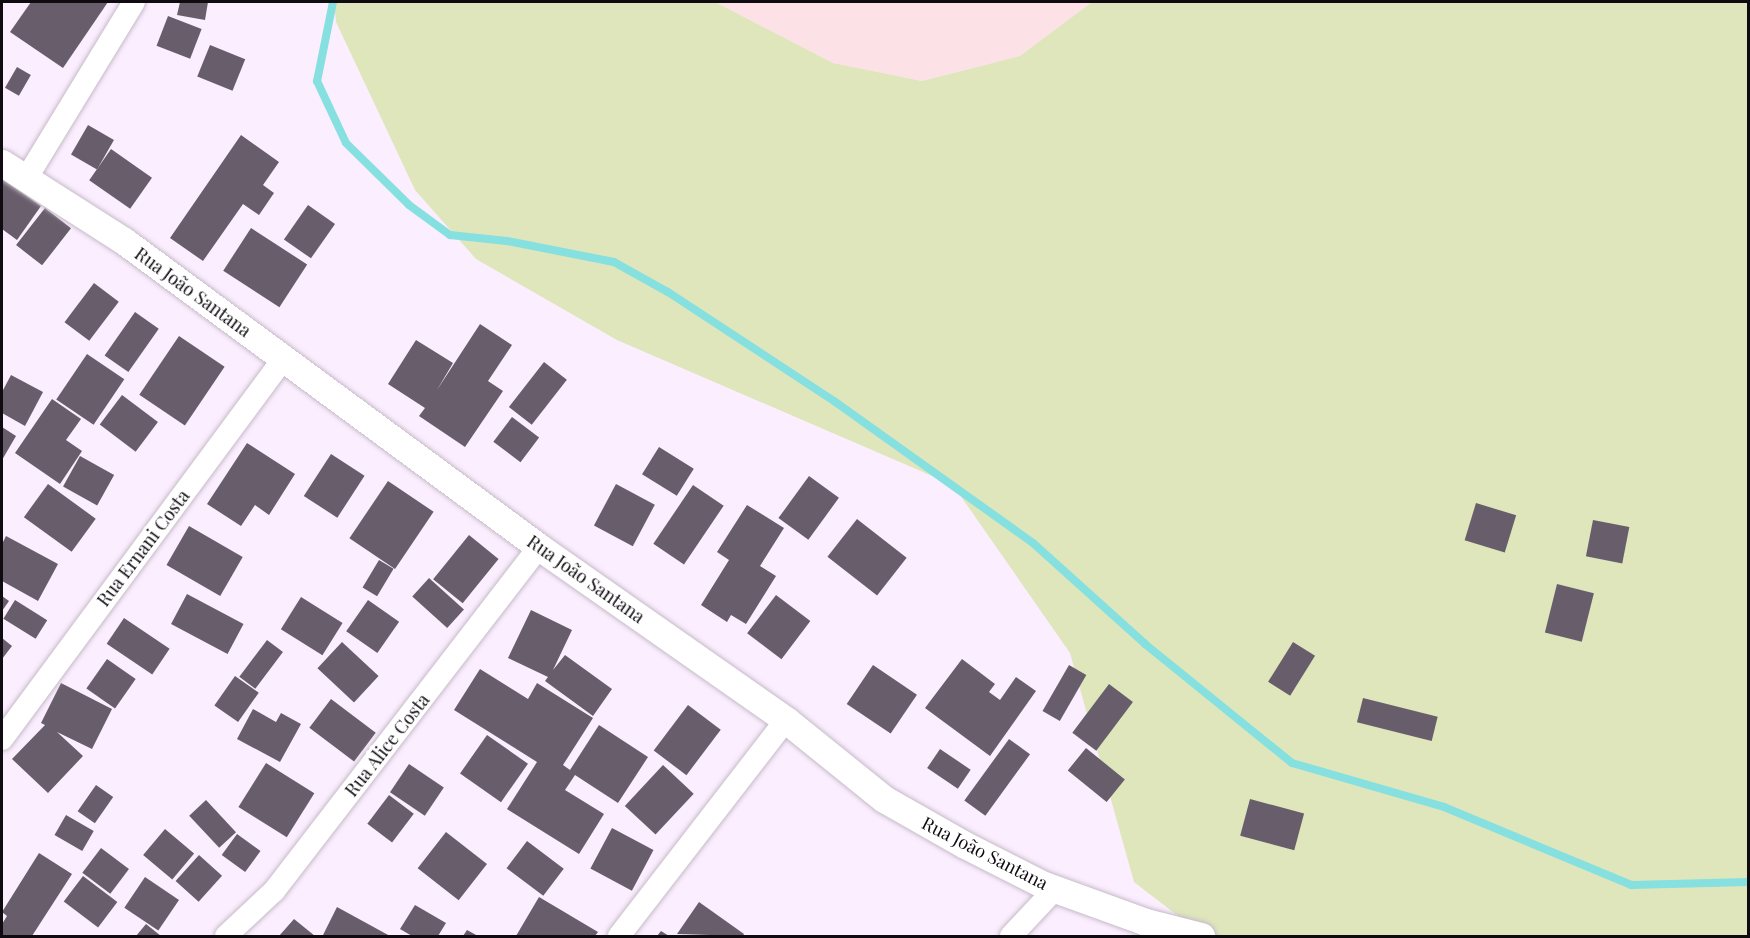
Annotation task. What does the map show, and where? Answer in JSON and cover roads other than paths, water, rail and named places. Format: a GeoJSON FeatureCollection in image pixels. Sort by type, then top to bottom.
{"type":"FeatureCollection","features":[{"type":"Feature","properties":{"kind":"street"},"geometry":{"type":"LineString","coordinates":[[26,179],[134,2]]}},
{"type":"Feature","properties":{"kind":"street","name":"Rua João Santana"},"geometry":{"type":"LineString","coordinates":[[2,163],[124,241],[539,547],[786,720],[884,799],[1010,869],[1055,889],[1146,922],[1201,936]]}},
{"type":"Feature","properties":{"kind":"street","name":"Rua Ernani Costa"},"geometry":{"type":"LineString","coordinates":[[2,739],[284,358]]}},
{"type":"Feature","properties":{"kind":"street","name":"Rua Alice Costa"},"geometry":{"type":"LineString","coordinates":[[226,936],[274,891],[539,547]]}},
{"type":"Feature","properties":{"kind":"street"},"geometry":{"type":"LineString","coordinates":[[619,936],[786,720]]}},
{"type":"Feature","properties":{"kind":"street"},"geometry":{"type":"LineString","coordinates":[[1011,936],[1055,889]]}},
{"type":"Feature","properties":{"kind":"waterway"},"geometry":{"type":"LineString","coordinates":[[333,2],[317,81],[346,143],[409,205],[450,235],[507,241],[614,262],[668,292],[834,401],[1033,543],[1145,644],[1292,763],[1444,807],[1631,885],[1748,882]]}}]}
